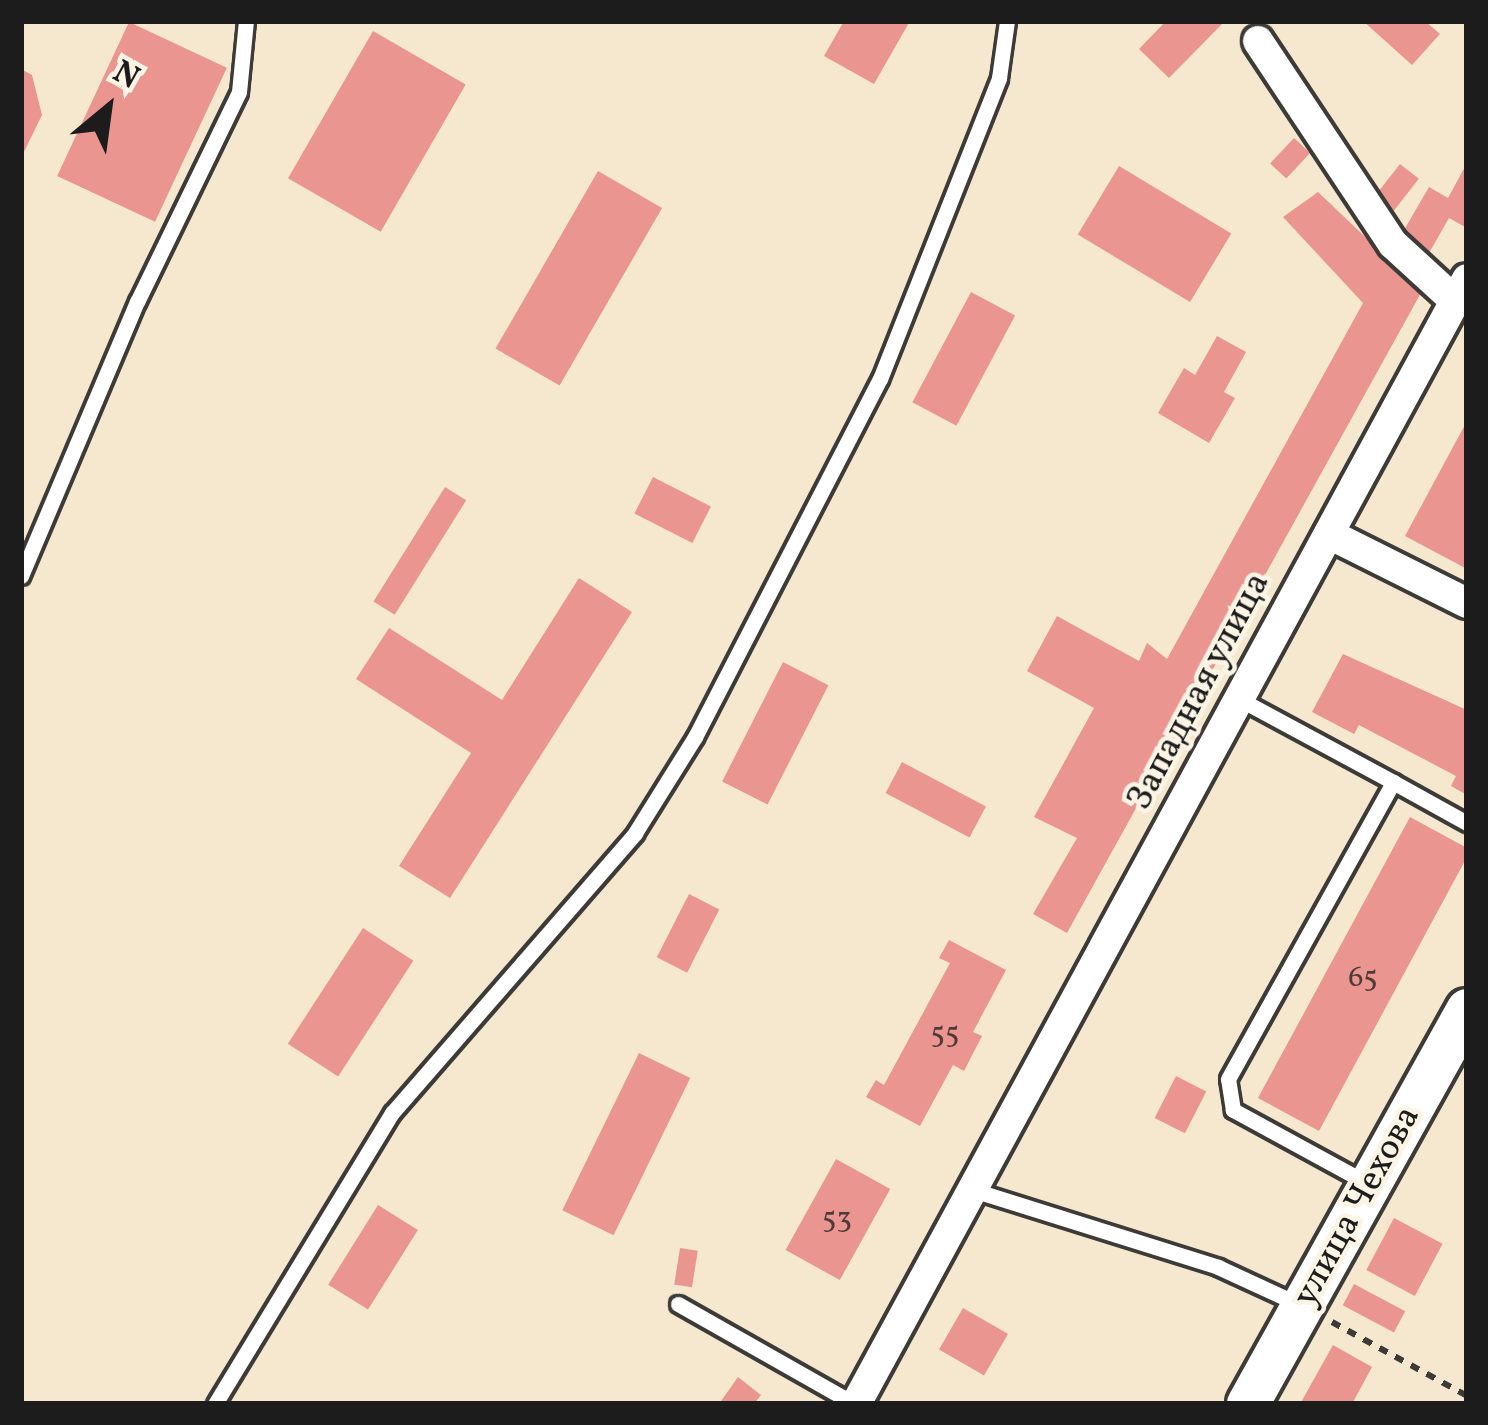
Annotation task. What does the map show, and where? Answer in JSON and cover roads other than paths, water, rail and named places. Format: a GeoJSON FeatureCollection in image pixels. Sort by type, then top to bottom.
{"type":"FeatureCollection","features":[{"type":"Feature","properties":{"kind":"street","name":"Западная улица"},"geometry":{"type":"LineString","coordinates":[[856,1404],[1241,700],[1459,289],[1393,244],[1258,41]]}},
{"type":"Feature","properties":{"kind":"street"},"geometry":{"type":"LineString","coordinates":[[1329,534],[1467,603]]}},
{"type":"Feature","properties":{"kind":"street","name":"улица Чехова"},"geometry":{"type":"LineString","coordinates":[[1248,1404],[1467,1010]]}},
{"type":"Feature","properties":{"kind":"lane"},"geometry":{"type":"LineString","coordinates":[[21,576],[137,302],[238,92],[246,21]]}},
{"type":"Feature","properties":{"kind":"lane"},"geometry":{"type":"LineString","coordinates":[[214,1404],[380,1130],[635,833],[694,737],[880,380],[999,78],[1007,21]]}},
{"type":"Feature","properties":{"kind":"lane"},"geometry":{"type":"LineString","coordinates":[[1241,700],[1467,823]]}},
{"type":"Feature","properties":{"kind":"lane"},"geometry":{"type":"LineString","coordinates":[[1370,1184],[1233,1110],[1228,1079],[1393,782]]}},
{"type":"Feature","properties":{"kind":"lane"},"geometry":{"type":"LineString","coordinates":[[973,1190],[1218,1268],[1303,1306]]}},
{"type":"Feature","properties":{"kind":"lane"},"geometry":{"type":"LineString","coordinates":[[678,1304],[856,1404]]}}]}
